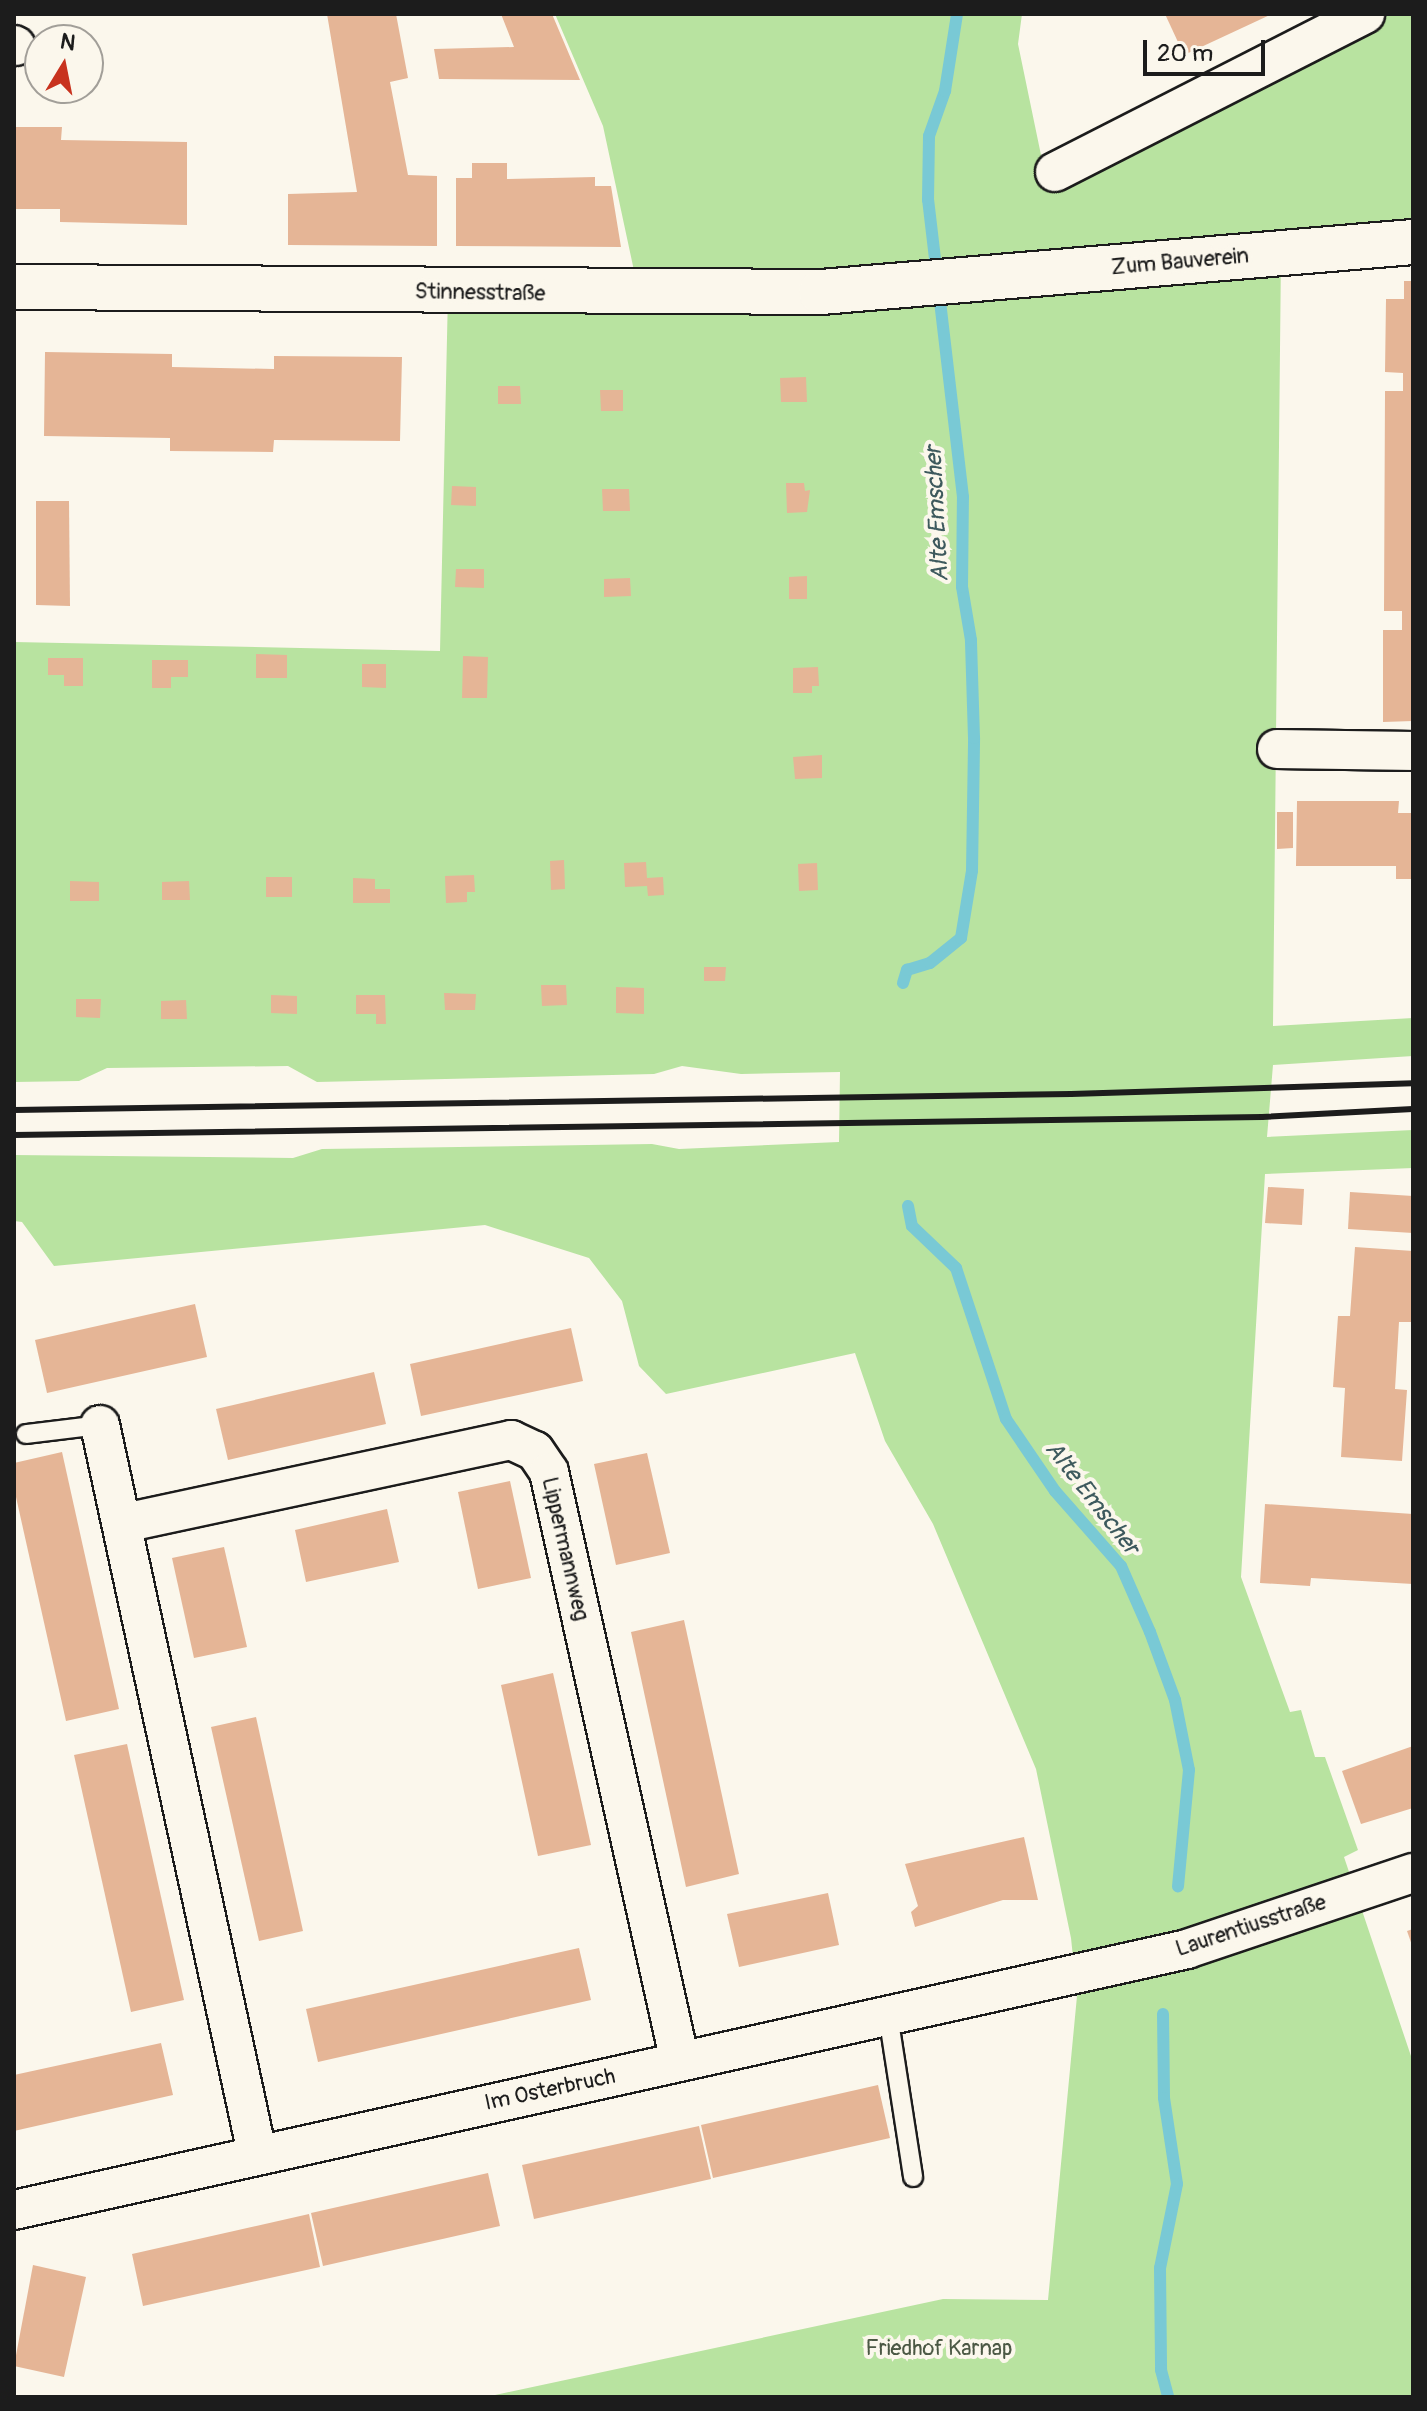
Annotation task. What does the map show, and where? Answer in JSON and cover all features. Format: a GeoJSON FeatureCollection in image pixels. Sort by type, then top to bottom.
{"type":"FeatureCollection","features":[{"type":"Feature","properties":{"kind":"street"},"geometry":{"type":"LineString","coordinates":[[1055,172],[1357,15]]}},
{"type":"Feature","properties":{"kind":"street","name":"Zum Bauverein"},"geometry":{"type":"LineString","coordinates":[[959,282],[1413,242]]}},
{"type":"Feature","properties":{"kind":"street","name":"Stinnesstraße"},"geometry":{"type":"LineString","coordinates":[[14,287],[661,295],[959,282]]}},
{"type":"Feature","properties":{"kind":"street"},"geometry":{"type":"LineString","coordinates":[[1277,749],[1413,751]]}},
{"type":"Feature","properties":{"kind":"street"},"geometry":{"type":"LineString","coordinates":[[100,1425],[124,1523],[257,2153]]}},
{"type":"Feature","properties":{"kind":"street","name":"Lippermannweg"},"geometry":{"type":"LineString","coordinates":[[124,1523],[511,1440],[535,1451],[549,1472],[680,2062]]}},
{"type":"Feature","properties":{"kind":"street","name":"Laurentiusstraße"},"geometry":{"type":"LineString","coordinates":[[1087,1972],[1187,1949],[1413,1873]]}},
{"type":"Feature","properties":{"kind":"street","name":"Im Osterbruch"},"geometry":{"type":"LineString","coordinates":[[14,2210],[257,2153],[1087,1972]]}},
{"type":"Feature","properties":{"kind":"lane"},"geometry":{"type":"LineString","coordinates":[[26,1434],[100,1425]]}},
{"type":"Feature","properties":{"kind":"lane"},"geometry":{"type":"LineString","coordinates":[[888,2015],[913,2177]]}},
{"type":"Feature","properties":{"kind":"green space","name":"Friedhof Karnap"},"geometry":{"type":"Polygon","coordinates":[[[555,14],[1022,14],[1018,44],[1047,184],[1365,14],[1413,14],[1413,242],[1281,253],[1273,1026],[1413,1018],[1413,1056],[1273,1065],[1267,1137],[1413,1130],[1413,1168],[1265,1174],[1241,1577],[1290,1712],[1301,1710],[1315,1757],[1325,1757],[1358,1850],[1344,1857],[1413,2062],[1413,2397],[486,2397],[943,2299],[1048,2300],[1077,1996],[1071,1938],[1036,1769],[933,1524],[885,1441],[855,1353],[666,1394],[639,1366],[622,1301],[589,1258],[485,1225],[54,1266],[22,1222],[14,1221],[14,1155],[293,1158],[322,1149],[652,1144],[679,1149],[839,1142],[840,1072],[741,1074],[682,1066],[654,1074],[317,1082],[288,1066],[107,1068],[79,1081],[14,1082],[14,642],[440,651],[448,293],[639,294],[603,126],[555,14]]]}},
{"type":"Feature","properties":{"kind":"building"},"geometry":{"type":"Polygon","coordinates":[[[327,14],[396,14],[408,78],[390,82],[408,175],[437,176],[437,246],[288,245],[288,194],[357,192],[327,14]]]}},
{"type":"Feature","properties":{"kind":"building"},"geometry":{"type":"Polygon","coordinates":[[[501,14],[552,14],[580,80],[439,79],[434,49],[514,47],[501,14]]]}},
{"type":"Feature","properties":{"kind":"building"},"geometry":{"type":"Polygon","coordinates":[[[1165,14],[1272,14],[1184,55],[1165,14]]]}},
{"type":"Feature","properties":{"kind":"building"},"geometry":{"type":"Polygon","coordinates":[[[14,127],[62,127],[61,140],[187,142],[187,225],[60,222],[60,209],[14,209],[14,127]]]}},
{"type":"Feature","properties":{"kind":"building"},"geometry":{"type":"Polygon","coordinates":[[[472,163],[507,163],[507,179],[595,177],[595,186],[611,186],[621,247],[456,246],[456,178],[472,178],[472,163]]]}},
{"type":"Feature","properties":{"kind":"building"},"geometry":{"type":"Polygon","coordinates":[[[1404,281],[1413,281],[1413,721],[1383,722],[1383,630],[1402,630],[1402,611],[1384,611],[1385,391],[1403,391],[1403,373],[1385,372],[1386,299],[1404,299],[1404,281]]]}},
{"type":"Feature","properties":{"kind":"building"},"geometry":{"type":"Polygon","coordinates":[[[45,352],[172,354],[172,367],[274,369],[274,356],[402,357],[400,441],[274,440],[273,452],[170,451],[170,438],[44,436],[45,352]]]}},
{"type":"Feature","properties":{"kind":"building"},"geometry":{"type":"Polygon","coordinates":[[[806,377],[807,402],[781,402],[780,378],[806,377]]]}},
{"type":"Feature","properties":{"kind":"building"},"geometry":{"type":"Polygon","coordinates":[[[498,386],[520,386],[521,404],[498,404],[498,386]]]}},
{"type":"Feature","properties":{"kind":"building"},"geometry":{"type":"Polygon","coordinates":[[[600,390],[623,390],[623,411],[601,411],[600,390]]]}},
{"type":"Feature","properties":{"kind":"building"},"geometry":{"type":"Polygon","coordinates":[[[786,483],[804,483],[805,491],[810,490],[807,512],[787,513],[786,483]]]}},
{"type":"Feature","properties":{"kind":"building"},"geometry":{"type":"Polygon","coordinates":[[[452,486],[476,487],[476,506],[451,505],[452,486]]]}},
{"type":"Feature","properties":{"kind":"building"},"geometry":{"type":"Polygon","coordinates":[[[602,489],[629,489],[630,511],[603,511],[602,489]]]}},
{"type":"Feature","properties":{"kind":"building"},"geometry":{"type":"Polygon","coordinates":[[[36,501],[69,501],[70,606],[36,605],[36,501]]]}},
{"type":"Feature","properties":{"kind":"building"},"geometry":{"type":"Polygon","coordinates":[[[456,569],[484,569],[484,588],[455,587],[456,569]]]}},
{"type":"Feature","properties":{"kind":"building"},"geometry":{"type":"Polygon","coordinates":[[[807,576],[807,599],[789,599],[789,577],[807,576]]]}},
{"type":"Feature","properties":{"kind":"building"},"geometry":{"type":"Polygon","coordinates":[[[630,578],[631,596],[604,597],[604,579],[630,578]]]}},
{"type":"Feature","properties":{"kind":"building"},"geometry":{"type":"Polygon","coordinates":[[[256,654],[287,655],[287,678],[256,678],[256,654]]]}},
{"type":"Feature","properties":{"kind":"building"},"geometry":{"type":"Polygon","coordinates":[[[463,656],[488,657],[487,698],[462,698],[463,656]]]}},
{"type":"Feature","properties":{"kind":"building"},"geometry":{"type":"Polygon","coordinates":[[[48,658],[83,658],[83,686],[64,686],[64,675],[48,675],[48,658]]]}},
{"type":"Feature","properties":{"kind":"building"},"geometry":{"type":"Polygon","coordinates":[[[152,660],[188,660],[188,677],[171,677],[171,688],[152,688],[152,660]]]}},
{"type":"Feature","properties":{"kind":"building"},"geometry":{"type":"Polygon","coordinates":[[[362,664],[386,664],[386,688],[362,687],[362,664]]]}},
{"type":"Feature","properties":{"kind":"building"},"geometry":{"type":"Polygon","coordinates":[[[818,667],[819,686],[812,686],[812,693],[793,693],[793,668],[818,667]]]}},
{"type":"Feature","properties":{"kind":"building"},"geometry":{"type":"Polygon","coordinates":[[[822,755],[822,778],[795,779],[793,757],[822,755]]]}},
{"type":"Feature","properties":{"kind":"building"},"geometry":{"type":"Polygon","coordinates":[[[1297,801],[1399,801],[1398,813],[1413,813],[1413,879],[1396,879],[1396,866],[1296,866],[1297,801]]]}},
{"type":"Feature","properties":{"kind":"building"},"geometry":{"type":"Polygon","coordinates":[[[1277,812],[1293,812],[1293,848],[1277,849],[1277,812]]]}},
{"type":"Feature","properties":{"kind":"building"},"geometry":{"type":"Polygon","coordinates":[[[564,860],[565,889],[551,890],[550,861],[564,860]]]}},
{"type":"Feature","properties":{"kind":"building"},"geometry":{"type":"Polygon","coordinates":[[[646,862],[647,878],[663,877],[664,895],[648,896],[647,886],[625,887],[624,863],[646,862]]]}},
{"type":"Feature","properties":{"kind":"building"},"geometry":{"type":"Polygon","coordinates":[[[817,863],[818,890],[799,891],[798,864],[817,863]]]}},
{"type":"Feature","properties":{"kind":"building"},"geometry":{"type":"Polygon","coordinates":[[[474,875],[475,892],[467,892],[467,902],[446,903],[445,876],[474,875]]]}},
{"type":"Feature","properties":{"kind":"building"},"geometry":{"type":"Polygon","coordinates":[[[266,877],[292,877],[292,897],[266,897],[266,877]]]}},
{"type":"Feature","properties":{"kind":"building"},"geometry":{"type":"Polygon","coordinates":[[[353,878],[375,879],[375,889],[390,889],[390,903],[353,903],[353,878]]]}},
{"type":"Feature","properties":{"kind":"building"},"geometry":{"type":"Polygon","coordinates":[[[70,881],[99,882],[99,901],[70,901],[70,881]]]}},
{"type":"Feature","properties":{"kind":"building"},"geometry":{"type":"Polygon","coordinates":[[[189,881],[190,900],[162,900],[162,882],[189,881]]]}},
{"type":"Feature","properties":{"kind":"building"},"geometry":{"type":"Polygon","coordinates":[[[704,967],[726,967],[725,981],[704,981],[704,967]]]}},
{"type":"Feature","properties":{"kind":"building"},"geometry":{"type":"Polygon","coordinates":[[[541,985],[566,985],[567,1005],[542,1006],[541,985]]]}},
{"type":"Feature","properties":{"kind":"building"},"geometry":{"type":"Polygon","coordinates":[[[616,987],[644,988],[644,1014],[616,1013],[616,987]]]}},
{"type":"Feature","properties":{"kind":"building"},"geometry":{"type":"Polygon","coordinates":[[[444,993],[476,994],[475,1010],[445,1010],[444,993]]]}},
{"type":"Feature","properties":{"kind":"building"},"geometry":{"type":"Polygon","coordinates":[[[271,995],[297,996],[297,1014],[271,1013],[271,995]]]}},
{"type":"Feature","properties":{"kind":"building"},"geometry":{"type":"Polygon","coordinates":[[[356,995],[385,995],[386,1024],[376,1024],[376,1014],[356,1014],[356,995]]]}},
{"type":"Feature","properties":{"kind":"building"},"geometry":{"type":"Polygon","coordinates":[[[76,999],[101,999],[100,1018],[76,1017],[76,999]]]}},
{"type":"Feature","properties":{"kind":"building"},"geometry":{"type":"Polygon","coordinates":[[[186,1000],[187,1019],[161,1019],[161,1001],[186,1000]]]}},
{"type":"Feature","properties":{"kind":"building"},"geometry":{"type":"Polygon","coordinates":[[[1268,1187],[1304,1189],[1302,1225],[1265,1223],[1268,1187]]]}},
{"type":"Feature","properties":{"kind":"building"},"geometry":{"type":"Polygon","coordinates":[[[1350,1192],[1413,1196],[1413,1233],[1348,1229],[1350,1192]]]}},
{"type":"Feature","properties":{"kind":"building"},"geometry":{"type":"Polygon","coordinates":[[[1355,1247],[1413,1251],[1411,1322],[1399,1322],[1395,1389],[1407,1390],[1402,1461],[1341,1457],[1345,1388],[1333,1387],[1338,1316],[1350,1316],[1355,1247]]]}},
{"type":"Feature","properties":{"kind":"building"},"geometry":{"type":"Polygon","coordinates":[[[195,1304],[207,1357],[47,1393],[35,1340],[195,1304]]]}},
{"type":"Feature","properties":{"kind":"building"},"geometry":{"type":"Polygon","coordinates":[[[571,1328],[583,1381],[421,1416],[410,1364],[571,1328]]]}},
{"type":"Feature","properties":{"kind":"building"},"geometry":{"type":"Polygon","coordinates":[[[374,1372],[386,1424],[228,1460],[216,1409],[374,1372]]]}},
{"type":"Feature","properties":{"kind":"building"},"geometry":{"type":"Polygon","coordinates":[[[62,1452],[119,1709],[66,1721],[14,1488],[14,1463],[62,1452]]]}},
{"type":"Feature","properties":{"kind":"building"},"geometry":{"type":"Polygon","coordinates":[[[647,1453],[670,1553],[616,1565],[594,1464],[647,1453]]]}},
{"type":"Feature","properties":{"kind":"building"},"geometry":{"type":"Polygon","coordinates":[[[510,1481],[531,1578],[478,1589],[458,1492],[510,1481]]]}},
{"type":"Feature","properties":{"kind":"building"},"geometry":{"type":"Polygon","coordinates":[[[1265,1504],[1413,1514],[1413,1584],[1311,1578],[1310,1586],[1260,1583],[1265,1504]]]}},
{"type":"Feature","properties":{"kind":"building"},"geometry":{"type":"Polygon","coordinates":[[[387,1509],[399,1562],[306,1582],[295,1530],[387,1509]]]}},
{"type":"Feature","properties":{"kind":"building"},"geometry":{"type":"Polygon","coordinates":[[[224,1547],[247,1647],[194,1658],[172,1558],[224,1547]]]}},
{"type":"Feature","properties":{"kind":"building"},"geometry":{"type":"Polygon","coordinates":[[[684,1620],[739,1874],[686,1887],[631,1632],[684,1620]]]}},
{"type":"Feature","properties":{"kind":"building"},"geometry":{"type":"Polygon","coordinates":[[[553,1673],[591,1845],[538,1856],[501,1685],[553,1673]]]}},
{"type":"Feature","properties":{"kind":"building"},"geometry":{"type":"Polygon","coordinates":[[[256,1717],[303,1931],[259,1941],[211,1727],[256,1717]]]}},
{"type":"Feature","properties":{"kind":"building"},"geometry":{"type":"Polygon","coordinates":[[[127,1744],[184,2000],[131,2012],[74,1755],[127,1744]]]}},
{"type":"Feature","properties":{"kind":"building"},"geometry":{"type":"Polygon","coordinates":[[[1413,1746],[1413,1808],[1361,1824],[1342,1771],[1413,1746]]]}},
{"type":"Feature","properties":{"kind":"building"},"geometry":{"type":"Polygon","coordinates":[[[1024,1837],[1038,1900],[1003,1900],[915,1927],[911,1912],[918,1906],[905,1864],[1024,1837]]]}},
{"type":"Feature","properties":{"kind":"building"},"geometry":{"type":"Polygon","coordinates":[[[828,1893],[839,1945],[739,1967],[727,1914],[828,1893]]]}},
{"type":"Feature","properties":{"kind":"building"},"geometry":{"type":"Polygon","coordinates":[[[1413,1929],[1413,1948],[1407,1931],[1413,1929]]]}},
{"type":"Feature","properties":{"kind":"building"},"geometry":{"type":"Polygon","coordinates":[[[579,1948],[591,2000],[318,2062],[306,2009],[579,1948]]]}},
{"type":"Feature","properties":{"kind":"building"},"geometry":{"type":"Polygon","coordinates":[[[161,2043],[173,2095],[14,2131],[14,2075],[161,2043]]]}},
{"type":"Feature","properties":{"kind":"building"},"geometry":{"type":"Polygon","coordinates":[[[878,2085],[890,2138],[713,2178],[701,2125],[878,2085]]]}},
{"type":"Feature","properties":{"kind":"building"},"geometry":{"type":"Polygon","coordinates":[[[699,2126],[711,2179],[534,2219],[522,2165],[699,2126]]]}},
{"type":"Feature","properties":{"kind":"building"},"geometry":{"type":"Polygon","coordinates":[[[488,2173],[500,2226],[323,2266],[311,2213],[488,2173]]]}},
{"type":"Feature","properties":{"kind":"building"},"geometry":{"type":"Polygon","coordinates":[[[309,2214],[320,2267],[143,2306],[132,2254],[309,2214]]]}},
{"type":"Feature","properties":{"kind":"building"},"geometry":{"type":"Polygon","coordinates":[[[33,2265],[86,2277],[64,2377],[14,2366],[33,2265]]]}},
{"type":"Feature","properties":{"kind":"waterway","name":"Alte Emscher"},"geometry":{"type":"LineString","coordinates":[[903,983],[907,970],[930,963],[961,938],[972,871],[974,738],[971,640],[962,587],[963,497],[928,200],[929,136],[945,91],[957,14]]}},
{"type":"Feature","properties":{"kind":"waterway","name":"Alte Emscher"},"geometry":{"type":"LineString","coordinates":[[908,1206],[912,1226],[956,1268],[1006,1419],[1055,1491],[1121,1566],[1150,1632],[1175,1700],[1189,1770],[1178,1886]]}},
{"type":"Feature","properties":{"kind":"waterway","name":"Alte Emscher"},"geometry":{"type":"LineString","coordinates":[[1163,2014],[1164,2098],[1177,2184],[1160,2268],[1161,2370],[1168,2397]]}},
{"type":"Feature","properties":{"kind":"railway"},"geometry":{"type":"LineString","coordinates":[[14,1110],[1071,1094],[1413,1083]]}},
{"type":"Feature","properties":{"kind":"railway"},"geometry":{"type":"LineString","coordinates":[[14,1135],[1262,1117],[1413,1109]]}}]}
